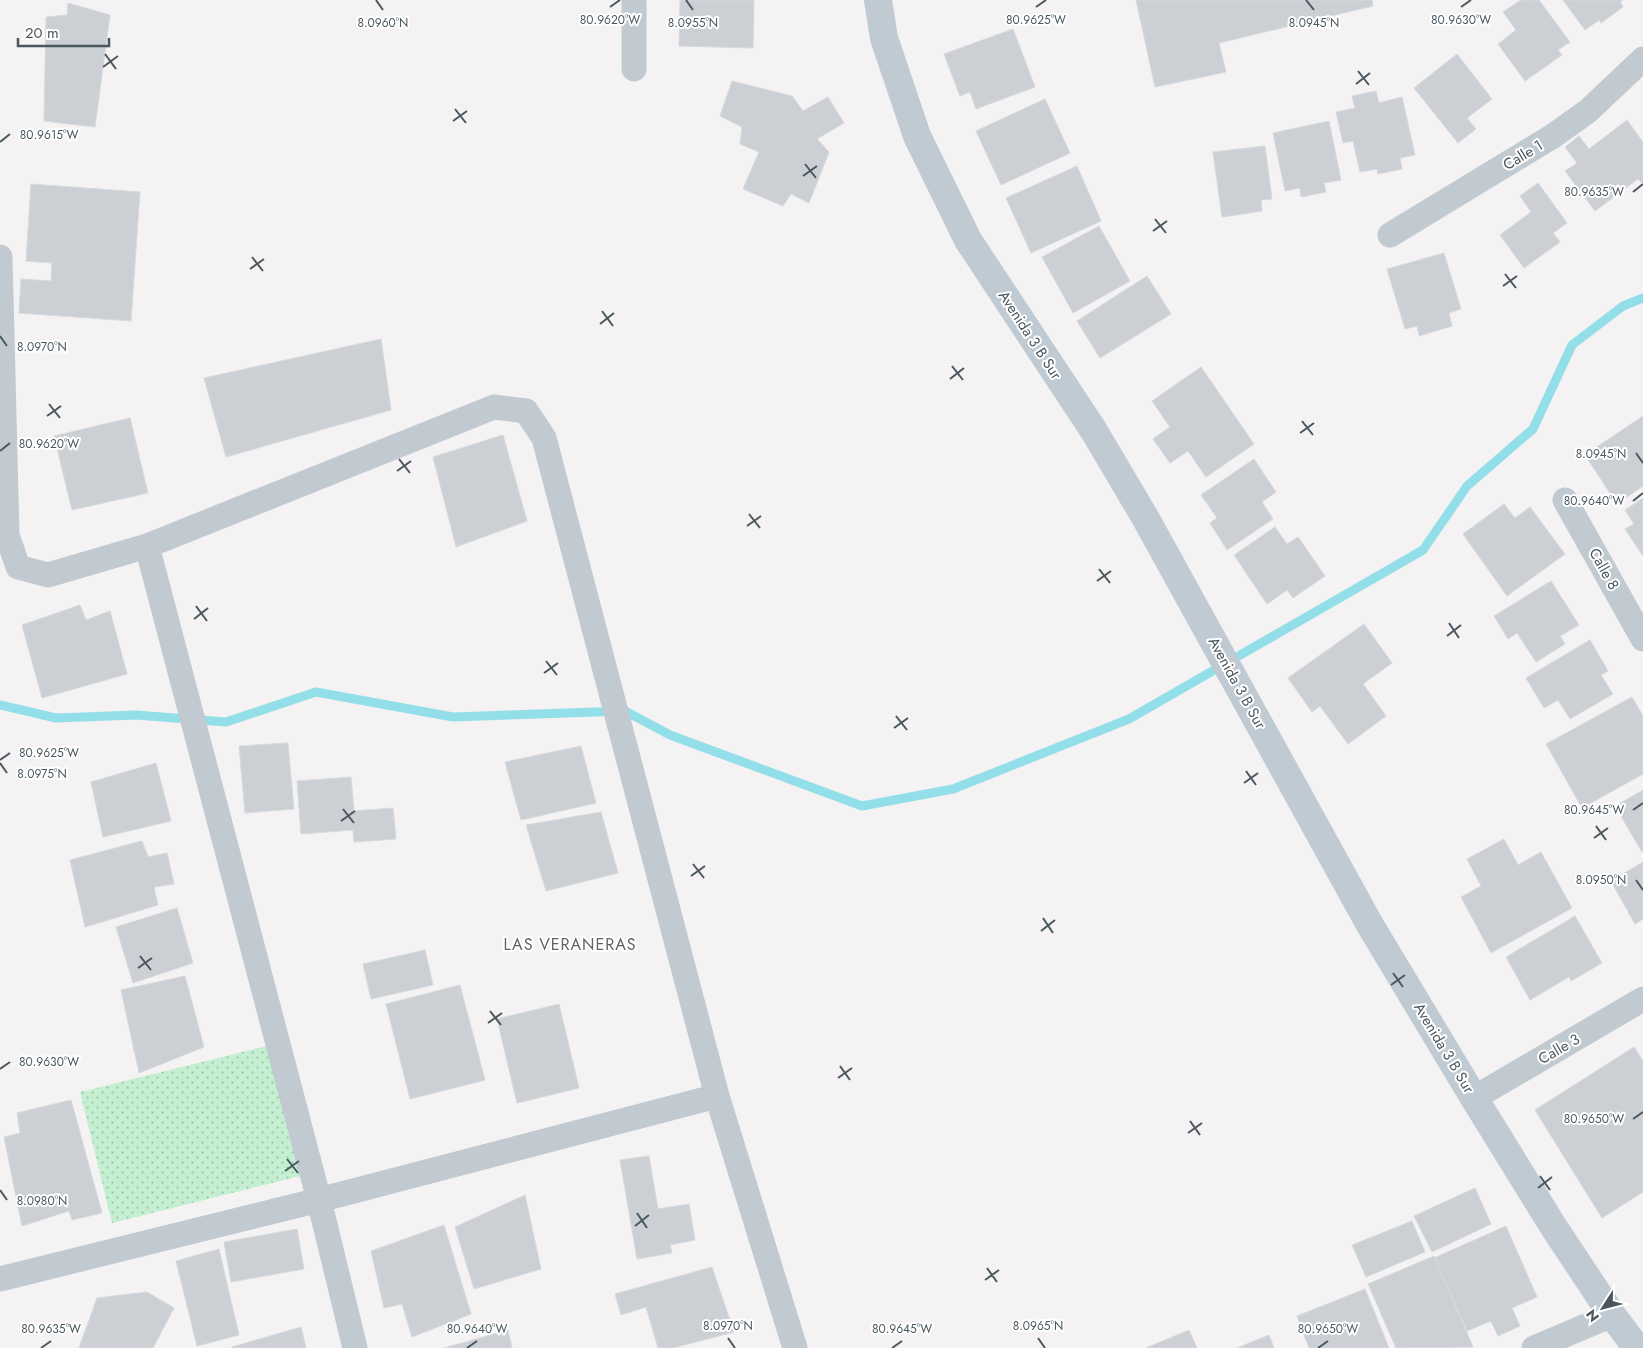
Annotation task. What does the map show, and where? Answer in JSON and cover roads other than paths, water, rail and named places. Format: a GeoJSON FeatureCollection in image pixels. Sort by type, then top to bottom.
{"type":"FeatureCollection","features":[{"type":"Feature","properties":{"kind":"street"},"geometry":{"type":"LineString","coordinates":[[634,0],[634,68]]}},
{"type":"Feature","properties":{"kind":"street","name":"Avenida 3 B Sur"},"geometry":{"type":"LineString","coordinates":[[878,0],[884,38],[917,136],[968,240],[1094,431],[1146,519],[1370,925],[1474,1098],[1612,1315],[1637,1348]]}},
{"type":"Feature","properties":{"kind":"street","name":"Calle 1"},"geometry":{"type":"LineString","coordinates":[[1390,235],[1553,136],[1588,111],[1643,59]]}},
{"type":"Feature","properties":{"kind":"street"},"geometry":{"type":"LineString","coordinates":[[0,257],[7,535],[18,567],[48,575],[147,546],[494,407],[526,411],[544,438],[717,1096],[795,1348]]}},
{"type":"Feature","properties":{"kind":"street","name":"Calle 8"},"geometry":{"type":"LineString","coordinates":[[1565,500],[1643,639]]}},
{"type":"Feature","properties":{"kind":"street"},"geometry":{"type":"LineString","coordinates":[[147,546],[319,1200],[354,1348]]}},
{"type":"Feature","properties":{"kind":"street","name":"Calle 3"},"geometry":{"type":"LineString","coordinates":[[1474,1098],[1643,999]]}},
{"type":"Feature","properties":{"kind":"street"},"geometry":{"type":"LineString","coordinates":[[0,1279],[319,1200],[717,1096]]}},
{"type":"Feature","properties":{"kind":"street"},"geometry":{"type":"LineString","coordinates":[[1534,1348],[1612,1315]]}},
{"type":"Feature","properties":{"kind":"waterway"},"geometry":{"type":"LineString","coordinates":[[0,705],[56,718],[136,715],[226,722],[316,692],[453,717],[625,711],[670,735],[862,806],[953,789],[1129,719],[1423,550],[1467,486],[1533,429],[1572,345],[1623,306],[1643,298]]}},
{"type":"Feature","properties":{"kind":"district","name":"LAS VERANERAS"},"geometry":{"type":"Point","coordinates":[570,944]}}]}
